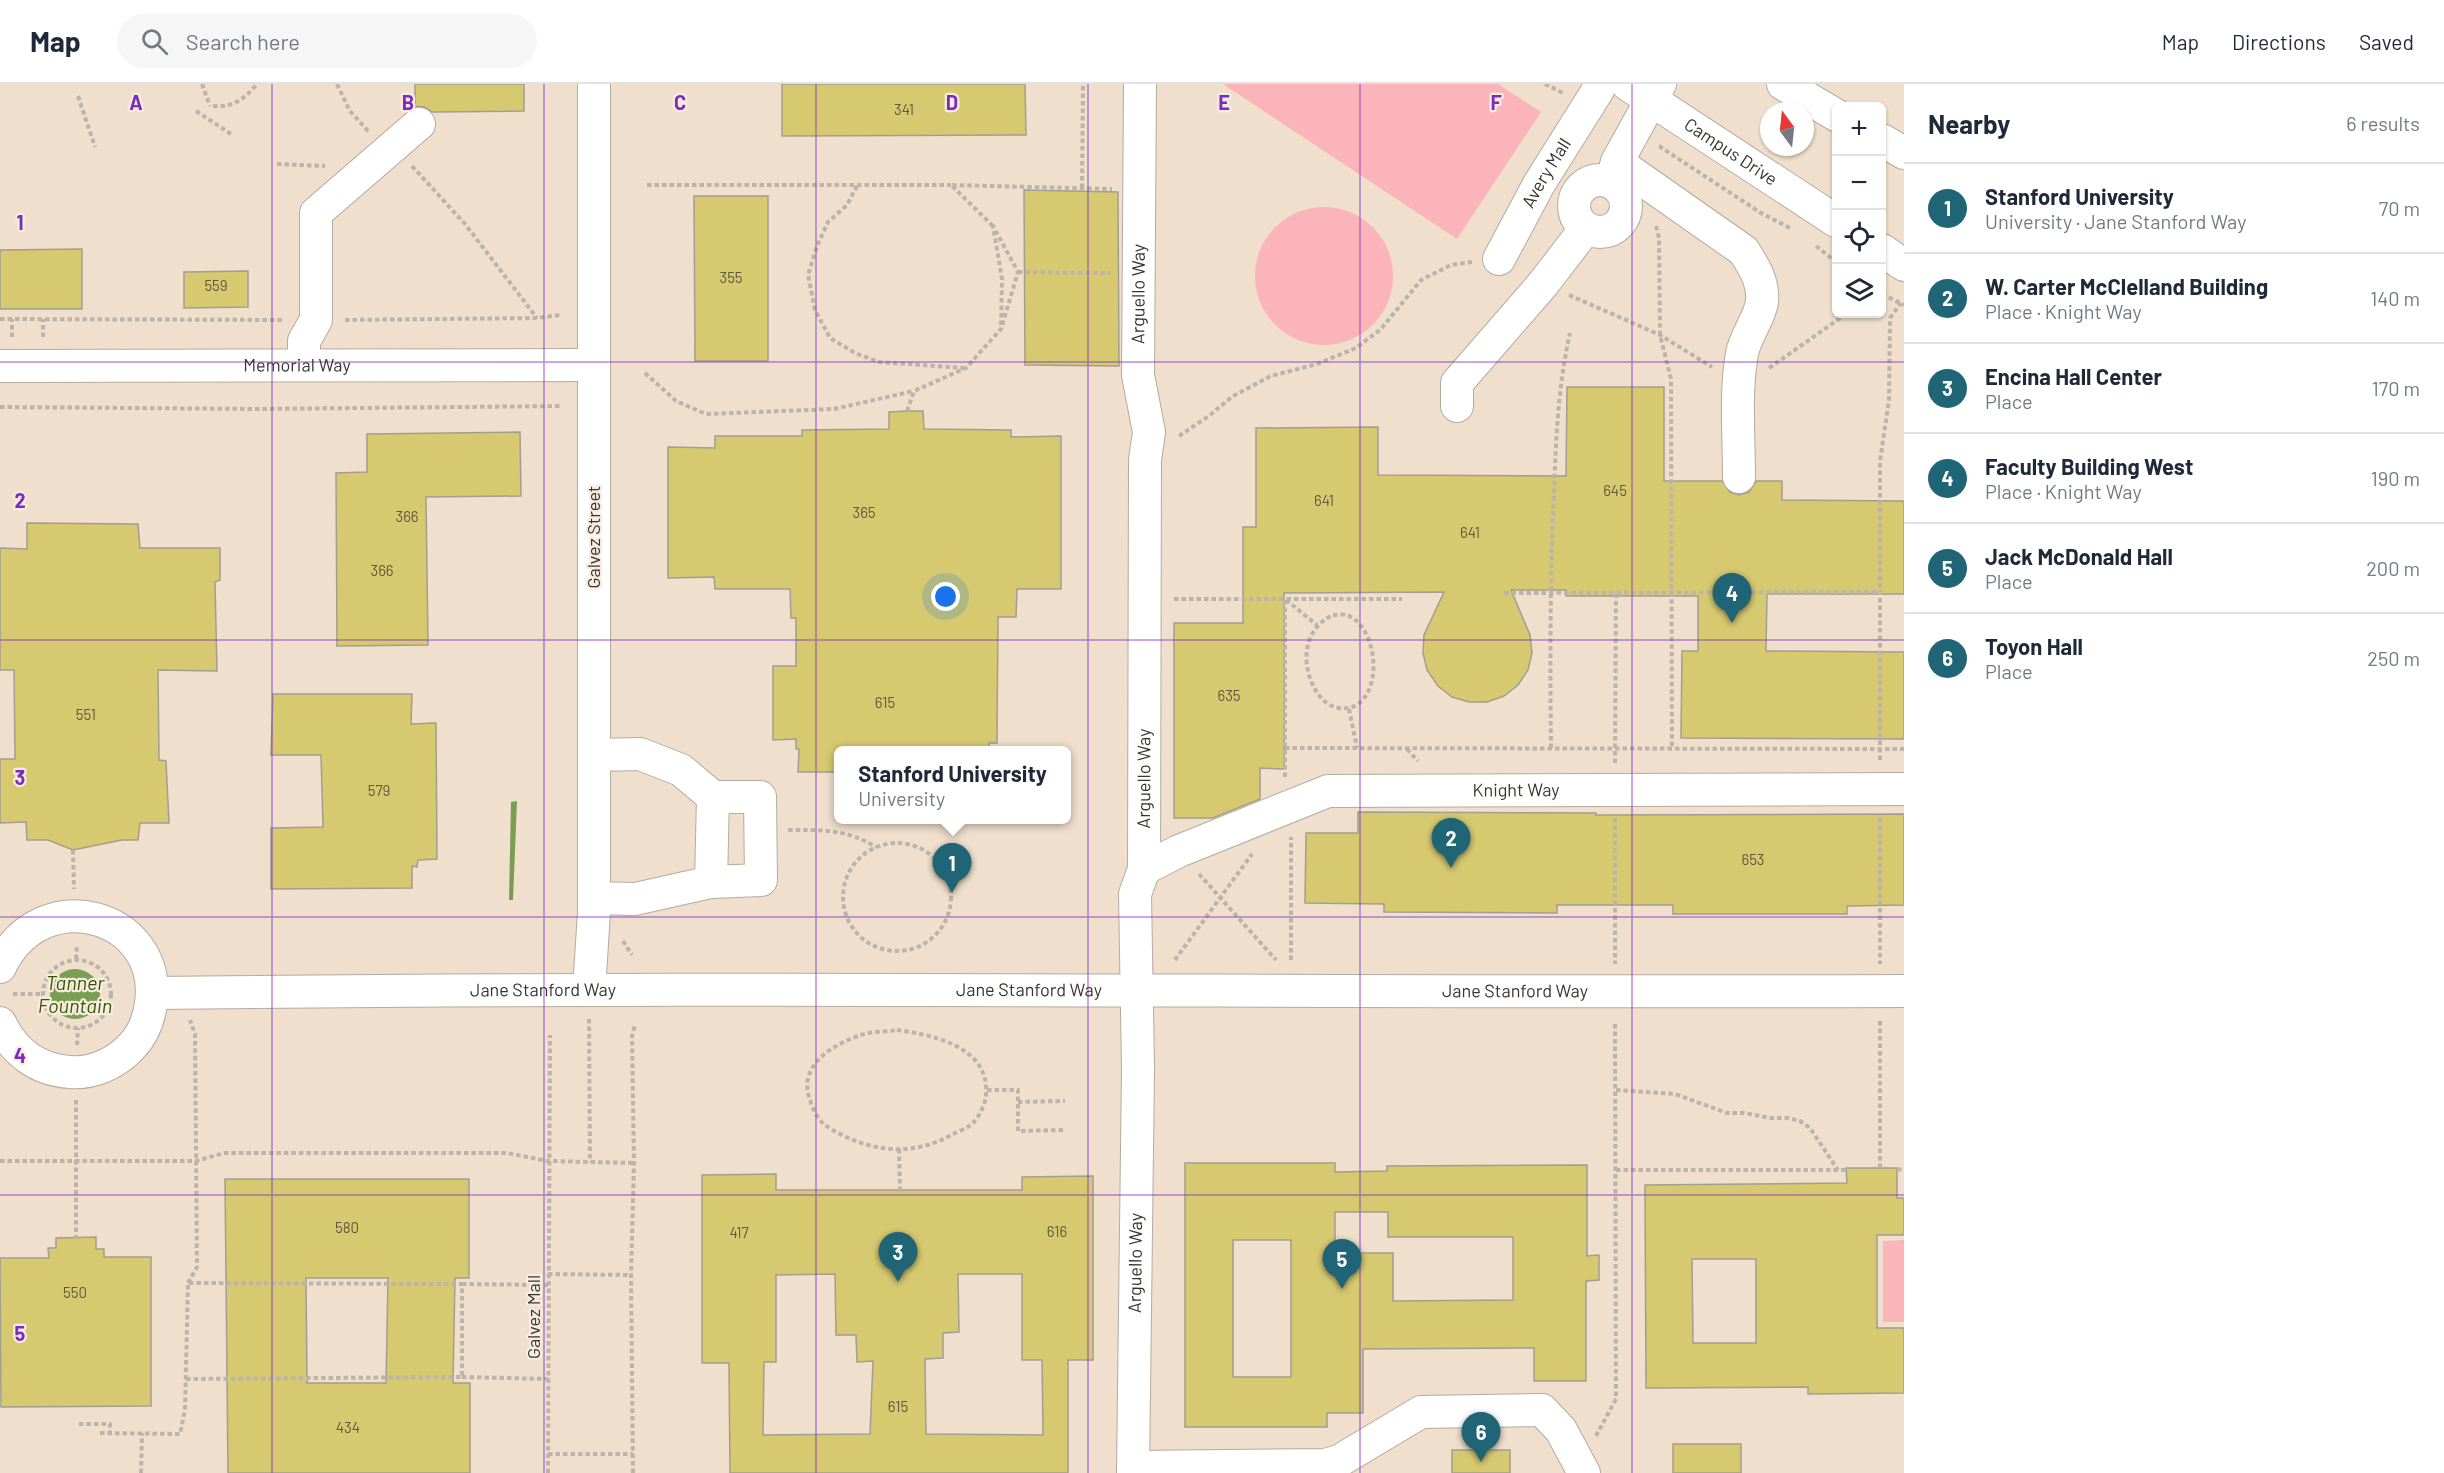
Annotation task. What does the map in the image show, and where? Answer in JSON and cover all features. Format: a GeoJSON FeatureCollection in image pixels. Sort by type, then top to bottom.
{"type":"FeatureCollection","features":[{"type":"Feature","properties":{"kind":"street","name":"Galvez Street"},"geometry":{"type":"LineString","coordinates":[[590,990],[594,898],[594,84]]}},
{"type":"Feature","properties":{"kind":"street","name":"Arguello Way"},"geometry":{"type":"LineString","coordinates":[[1133,1470],[1138,992],[1135,894],[1144,869],[1147,446],[1138,375],[1140,84]]}},
{"type":"Feature","properties":{"kind":"street"},"geometry":{"type":"LineString","coordinates":[[1784,84],[1832,113]]}},
{"type":"Feature","properties":{"kind":"street"},"geometry":{"type":"LineString","coordinates":[[1614,172],[1633,90]]}},
{"type":"Feature","properties":{"kind":"street","name":"Campus Drive"},"geometry":{"type":"LineString","coordinates":[[1633,90],[1832,218]]}},
{"type":"Feature","properties":{"kind":"street","name":"Avery Mall"},"geometry":{"type":"LineString","coordinates":[[1499,259],[1539,184],[1633,90]]}},
{"type":"Feature","properties":{"kind":"street"},"geometry":{"type":"LineString","coordinates":[[304,365],[304,341],[316,320],[316,213],[401,157],[419,124]]}},
{"type":"Feature","properties":{"kind":"street"},"geometry":{"type":"LineString","coordinates":[[1886,143],[1904,153]]}},
{"type":"Feature","properties":{"kind":"street"},"geometry":{"type":"LineString","coordinates":[[1457,406],[1457,383],[1544,284],[1586,228],[1575,216],[1573,209],[1576,193],[1581,187],[1614,172]]}},
{"type":"Feature","properties":{"kind":"street"},"geometry":{"type":"LineString","coordinates":[[1614,172],[1744,251],[1754,266],[1761,284],[1762,304],[1748,334],[1740,372],[1739,477]]}},
{"type":"Feature","properties":{"kind":"street"},"geometry":{"type":"LineString","coordinates":[[1886,253],[1904,265]]}},
{"type":"Feature","properties":{"kind":"street","name":"Memorial Way"},"geometry":{"type":"LineString","coordinates":[[0,366],[594,364]]}},
{"type":"Feature","properties":{"kind":"street"},"geometry":{"type":"LineString","coordinates":[[594,755],[640,754],[681,770],[713,797],[760,797],[761,880],[711,882],[634,899],[594,898]]}},
{"type":"Feature","properties":{"kind":"street","name":"Knight Way"},"geometry":{"type":"LineString","coordinates":[[1144,869],[1179,851],[1328,791],[1892,789]]}},
{"type":"Feature","properties":{"kind":"street"},"geometry":{"type":"LineString","coordinates":[[711,882],[713,797]]}},
{"type":"Feature","properties":{"kind":"street"},"geometry":{"type":"LineString","coordinates":[[65,916],[91,917],[115,927],[134,944],[148,966],[153,993],[150,1017],[138,1041],[122,1057],[98,1069],[76,1073],[46,1068],[17,1050],[4,995],[7,952],[21,935],[40,923],[65,916]]}},
{"type":"Feature","properties":{"kind":"street","name":"Jane Stanford Way"},"geometry":{"type":"LineString","coordinates":[[153,993],[590,990],[1904,991]]}},
{"type":"Feature","properties":{"kind":"street"},"geometry":{"type":"LineString","coordinates":[[1133,1470],[1325,1465],[1345,1458],[1421,1412],[1542,1410],[1561,1430],[1584,1473]]}},
{"type":"Feature","properties":{"kind":"path"},"geometry":{"type":"LineString","coordinates":[[202,84],[212,106],[227,108],[238,102],[257,84]]}},
{"type":"Feature","properties":{"kind":"path"},"geometry":{"type":"LineString","coordinates":[[337,84],[350,111],[366,129],[401,157],[465,224],[537,318]]}},
{"type":"Feature","properties":{"kind":"path"},"geometry":{"type":"LineString","coordinates":[[1082,188],[1083,84]]}},
{"type":"Feature","properties":{"kind":"path"},"geometry":{"type":"LineString","coordinates":[[78,96],[95,147]]}},
{"type":"Feature","properties":{"kind":"path"},"geometry":{"type":"LineString","coordinates":[[196,111],[231,134]]}},
{"type":"Feature","properties":{"kind":"path"},"geometry":{"type":"LineString","coordinates":[[1650,140],[1761,213],[1791,229]]}},
{"type":"Feature","properties":{"kind":"path"},"geometry":{"type":"LineString","coordinates":[[277,164],[337,166]]}},
{"type":"Feature","properties":{"kind":"path"},"geometry":{"type":"LineString","coordinates":[[647,185],[951,185],[1140,189]]}},
{"type":"Feature","properties":{"kind":"path"},"geometry":{"type":"LineString","coordinates":[[645,373],[676,401],[706,414],[834,409],[914,391],[966,368],[1001,329],[1018,272],[993,226],[951,185]]}},
{"type":"Feature","properties":{"kind":"path"},"geometry":{"type":"LineString","coordinates":[[856,186],[847,205],[828,222],[817,246],[808,275],[815,310],[830,338],[855,353],[879,362],[966,368]]}},
{"type":"Feature","properties":{"kind":"path"},"geometry":{"type":"LineString","coordinates":[[1655,219],[1659,238],[1660,335],[1671,379],[1672,748]]}},
{"type":"Feature","properties":{"kind":"path"},"geometry":{"type":"LineString","coordinates":[[993,226],[1002,279],[1001,329]]}},
{"type":"Feature","properties":{"kind":"path"},"geometry":{"type":"LineString","coordinates":[[1809,240],[1832,259]]}},
{"type":"Feature","properties":{"kind":"path"},"geometry":{"type":"LineString","coordinates":[[1147,446],[1209,416],[1233,396],[1271,376],[1317,364],[1356,348],[1381,329],[1421,280],[1451,265],[1499,259]]}},
{"type":"Feature","properties":{"kind":"path"},"geometry":{"type":"LineString","coordinates":[[1018,272],[1139,273]]}},
{"type":"Feature","properties":{"kind":"path"},"geometry":{"type":"LineString","coordinates":[[1544,284],[1660,335],[1721,372]]}},
{"type":"Feature","properties":{"kind":"path"},"geometry":{"type":"LineString","coordinates":[[1880,966],[1892,789],[1880,749],[1880,461],[1889,400],[1890,318],[1903,304],[1886,296]]}},
{"type":"Feature","properties":{"kind":"path"},"geometry":{"type":"LineString","coordinates":[[340,320],[537,318],[560,315]]}},
{"type":"Feature","properties":{"kind":"path"},"geometry":{"type":"LineString","coordinates":[[1765,370],[1773,367],[1840,318]]}},
{"type":"Feature","properties":{"kind":"path"},"geometry":{"type":"LineString","coordinates":[[0,320],[285,320]]}},
{"type":"Feature","properties":{"kind":"path"},"geometry":{"type":"LineString","coordinates":[[1551,748],[1550,593],[1559,393],[1570,333]]}},
{"type":"Feature","properties":{"kind":"path"},"geometry":{"type":"LineString","coordinates":[[907,411],[914,391]]}},
{"type":"Feature","properties":{"kind":"path"},"geometry":{"type":"LineString","coordinates":[[0,407],[259,409],[561,406]]}},
{"type":"Feature","properties":{"kind":"path"},"geometry":{"type":"LineString","coordinates":[[1504,593],[1880,592]]}},
{"type":"Feature","properties":{"kind":"path"},"geometry":{"type":"LineString","coordinates":[[1146,598],[1402,599]]}},
{"type":"Feature","properties":{"kind":"path"},"geometry":{"type":"LineString","coordinates":[[1285,600],[1317,625]]}},
{"type":"Feature","properties":{"kind":"path"},"geometry":{"type":"LineString","coordinates":[[1333,615],[1346,615],[1360,625],[1370,642],[1374,665],[1372,682],[1363,700],[1349,709],[1332,707],[1317,695],[1309,677],[1306,651],[1312,632],[1317,625],[1321,620],[1333,615]]}},
{"type":"Feature","properties":{"kind":"path"},"geometry":{"type":"LineString","coordinates":[[1349,709],[1357,748]]}},
{"type":"Feature","properties":{"kind":"path"},"geometry":{"type":"LineString","coordinates":[[1285,748],[1904,749]]}},
{"type":"Feature","properties":{"kind":"path"},"geometry":{"type":"LineString","coordinates":[[760,830],[842,831],[862,838],[876,847]]}},
{"type":"Feature","properties":{"kind":"path"},"geometry":{"type":"LineString","coordinates":[[896,840],[927,851],[940,862],[949,878],[952,895],[950,913],[942,929],[930,942],[914,950],[896,952],[880,950],[865,942],[853,930],[846,916],[842,899],[851,868],[862,856],[876,847],[896,840]]}},
{"type":"Feature","properties":{"kind":"path"},"geometry":{"type":"LineString","coordinates":[[73,850],[74,895]]}},
{"type":"Feature","properties":{"kind":"path"},"geometry":{"type":"LineString","coordinates":[[1179,851],[1276,960]]}},
{"type":"Feature","properties":{"kind":"path"},"geometry":{"type":"LineString","coordinates":[[1175,960],[1253,853]]}},
{"type":"Feature","properties":{"kind":"path"},"geometry":{"type":"LineString","coordinates":[[622,941],[632,955]]}},
{"type":"Feature","properties":{"kind":"path"},"geometry":{"type":"LineString","coordinates":[[76,959],[90,962],[101,969],[108,979],[111,993],[103,1014],[92,1025],[78,1028],[64,1026],[51,1017],[45,1007],[42,994],[50,972],[62,963],[76,959]]}},
{"type":"Feature","properties":{"kind":"path"},"geometry":{"type":"LineString","coordinates":[[590,990],[590,1162]]}},
{"type":"Feature","properties":{"kind":"path"},"geometry":{"type":"LineString","coordinates":[[4,995],[42,994]]}},
{"type":"Feature","properties":{"kind":"path"},"geometry":{"type":"LineString","coordinates":[[1880,1012],[1880,1168]]}},
{"type":"Feature","properties":{"kind":"path"},"geometry":{"type":"LineString","coordinates":[[100,1433],[180,1434],[185,1410],[188,1283],[197,1267],[195,1034],[188,1016]]}},
{"type":"Feature","properties":{"kind":"path"},"geometry":{"type":"LineString","coordinates":[[1615,1021],[1617,1399]]}},
{"type":"Feature","properties":{"kind":"path"},"geometry":{"type":"LineString","coordinates":[[897,1023],[897,1030]]}},
{"type":"Feature","properties":{"kind":"path"},"geometry":{"type":"LineString","coordinates":[[633,1473],[632,1036],[635,1025]]}},
{"type":"Feature","properties":{"kind":"path"},"geometry":{"type":"LineString","coordinates":[[897,1030],[926,1034],[958,1046],[979,1063],[987,1082],[987,1090],[986,1101],[974,1123],[945,1139],[912,1149],[887,1150],[849,1140],[823,1124],[811,1106],[807,1090],[808,1076],[813,1065],[832,1048],[862,1034],[897,1030]]}},
{"type":"Feature","properties":{"kind":"path","name":"Galvez Mall"},"geometry":{"type":"LineString","coordinates":[[548,1473],[550,1035]]}},
{"type":"Feature","properties":{"kind":"path"},"geometry":{"type":"LineString","coordinates":[[76,1090],[76,1238]]}},
{"type":"Feature","properties":{"kind":"path"},"geometry":{"type":"LineString","coordinates":[[987,1090],[1018,1090],[1018,1131],[1065,1130]]}},
{"type":"Feature","properties":{"kind":"path"},"geometry":{"type":"LineString","coordinates":[[1615,1090],[1675,1094],[1727,1113],[1744,1113],[1800,1121],[1810,1128],[1838,1170]]}},
{"type":"Feature","properties":{"kind":"path"},"geometry":{"type":"LineString","coordinates":[[1018,1102],[1065,1101]]}},
{"type":"Feature","properties":{"kind":"path"},"geometry":{"type":"LineString","coordinates":[[898,1149],[900,1190]]}},
{"type":"Feature","properties":{"kind":"path"},"geometry":{"type":"LineString","coordinates":[[0,1161],[196,1161],[224,1153],[507,1153],[548,1161],[634,1163]]}},
{"type":"Feature","properties":{"kind":"path"},"geometry":{"type":"LineString","coordinates":[[1897,1169],[1904,1170]]}},
{"type":"Feature","properties":{"kind":"path"},"geometry":{"type":"LineString","coordinates":[[1616,1170],[1846,1170]]}},
{"type":"Feature","properties":{"kind":"path"},"geometry":{"type":"LineString","coordinates":[[548,1274],[631,1275]]}},
{"type":"Feature","properties":{"kind":"path"},"geometry":{"type":"LineString","coordinates":[[188,1283],[548,1285]]}},
{"type":"Feature","properties":{"kind":"path"},"geometry":{"type":"LineString","coordinates":[[462,1284],[462,1377]]}},
{"type":"Feature","properties":{"kind":"path"},"geometry":{"type":"LineString","coordinates":[[186,1379],[462,1377],[548,1379]]}},
{"type":"Feature","properties":{"kind":"path"},"geometry":{"type":"LineString","coordinates":[[80,1424],[110,1424],[110,1433]]}},
{"type":"Feature","properties":{"kind":"path"},"geometry":{"type":"LineString","coordinates":[[141,1473],[142,1433]]}},
{"type":"Feature","properties":{"kind":"path"},"geometry":{"type":"LineString","coordinates":[[548,1454],[633,1454]]}},
{"type":"Feature","properties":{"kind":"shaded area"},"geometry":{"type":"Polygon","coordinates":[[[0,84],[1904,84],[1904,1473],[0,1473],[0,84]]]}},
{"type":"Feature","properties":{"kind":"shaded area"},"geometry":{"type":"Polygon","coordinates":[[[1223,84],[1498,84],[1541,112],[1457,239],[1223,84]]]}},
{"type":"Feature","properties":{"kind":"shaded area"},"geometry":{"type":"Polygon","coordinates":[[[1324,207],[1350,212],[1373,227],[1388,250],[1393,276],[1388,302],[1373,325],[1350,340],[1324,345],[1298,340],[1275,325],[1260,302],[1255,276],[1260,250],[1275,227],[1298,212],[1324,207]]]}},
{"type":"Feature","properties":{"kind":"shaded area"},"geometry":{"type":"Polygon","coordinates":[[[1904,1240],[1904,1322],[1883,1322],[1883,1241],[1904,1240]]]}},
{"type":"Feature","properties":{"kind":"water"},"geometry":{"type":"Polygon","coordinates":[[[517,801],[513,900],[509,900],[511,802],[517,801]]]}},
{"type":"Feature","properties":{"kind":"water","name":"Tanner Fountain"},"geometry":{"type":"Polygon","coordinates":[[[80,969],[93,976],[99,984],[99,1004],[93,1012],[85,1018],[70,1019],[57,1012],[51,1004],[50,989],[57,976],[65,970],[80,969]]]}},
{"type":"Feature","properties":{"kind":"building"},"geometry":{"type":"Polygon","coordinates":[[[415,84],[524,84],[524,111],[432,112],[424,107],[415,106],[415,84]]]}},
{"type":"Feature","properties":{"kind":"building"},"geometry":{"type":"Polygon","coordinates":[[[782,84],[1025,84],[1026,135],[782,136],[782,84]]]}},
{"type":"Feature","properties":{"kind":"building"},"geometry":{"type":"Polygon","coordinates":[[[1024,190],[1118,192],[1119,366],[1025,365],[1024,190]]]}},
{"type":"Feature","properties":{"kind":"building"},"geometry":{"type":"Polygon","coordinates":[[[694,196],[768,196],[768,361],[695,361],[694,196]]]}},
{"type":"Feature","properties":{"kind":"building"},"geometry":{"type":"Polygon","coordinates":[[[82,249],[82,309],[0,309],[0,250],[82,249]]]}},
{"type":"Feature","properties":{"kind":"building"},"geometry":{"type":"Polygon","coordinates":[[[248,271],[248,307],[184,308],[184,272],[248,271]]]}},
{"type":"Feature","properties":{"kind":"building"},"geometry":{"type":"Polygon","coordinates":[[[1567,387],[1664,387],[1664,481],[1722,481],[1730,492],[1739,495],[1749,492],[1756,481],[1782,481],[1782,500],[1904,501],[1904,594],[1767,594],[1766,651],[1904,652],[1904,739],[1681,738],[1682,651],[1698,651],[1698,596],[1566,596],[1566,590],[1511,590],[1530,635],[1532,653],[1528,670],[1518,685],[1504,696],[1487,702],[1469,702],[1452,697],[1438,686],[1427,670],[1423,653],[1424,635],[1444,592],[1284,593],[1284,769],[1260,768],[1260,799],[1213,818],[1174,818],[1174,623],[1243,623],[1243,527],[1256,527],[1256,428],[1378,427],[1378,475],[1566,476],[1567,387]]]}},
{"type":"Feature","properties":{"kind":"building"},"geometry":{"type":"Polygon","coordinates":[[[923,411],[924,429],[1011,430],[1011,437],[1061,436],[1061,589],[1017,589],[1016,617],[998,617],[997,743],[989,743],[989,746],[834,746],[834,772],[798,772],[799,749],[796,749],[796,739],[773,740],[773,666],[796,666],[796,618],[791,618],[790,589],[715,589],[714,577],[668,578],[668,447],[715,448],[715,436],[802,436],[802,430],[889,429],[889,412],[923,411]]]}},
{"type":"Feature","properties":{"kind":"building"},"geometry":{"type":"Polygon","coordinates":[[[520,432],[521,496],[426,497],[428,645],[337,646],[336,473],[367,472],[367,434],[520,432]]]}},
{"type":"Feature","properties":{"kind":"building"},"geometry":{"type":"Polygon","coordinates":[[[27,523],[138,524],[140,548],[220,548],[220,580],[215,582],[217,671],[158,670],[159,760],[166,761],[169,823],[140,823],[138,840],[122,840],[73,850],[48,840],[27,840],[26,822],[0,823],[0,759],[15,759],[14,670],[0,670],[0,548],[27,549],[27,523]]]}},
{"type":"Feature","properties":{"kind":"building"},"geometry":{"type":"Polygon","coordinates":[[[273,694],[412,694],[411,724],[436,723],[437,859],[418,860],[417,867],[412,866],[412,888],[271,889],[271,828],[323,827],[321,755],[271,755],[273,694]]]}},
{"type":"Feature","properties":{"kind":"building"},"geometry":{"type":"Polygon","coordinates":[[[1358,812],[1596,813],[1596,815],[1904,814],[1904,905],[1847,906],[1847,914],[1673,914],[1673,905],[1557,905],[1557,913],[1384,912],[1384,904],[1305,903],[1306,833],[1358,833],[1358,812]]]}},
{"type":"Feature","properties":{"kind":"building"},"geometry":{"type":"Polygon","coordinates":[[[1185,1163],[1335,1163],[1335,1172],[1387,1171],[1387,1166],[1587,1165],[1587,1256],[1599,1255],[1599,1280],[1586,1281],[1586,1381],[1534,1381],[1534,1348],[1363,1349],[1363,1413],[1327,1413],[1327,1427],[1185,1427],[1185,1163]],[[1335,1212],[1335,1253],[1393,1253],[1393,1301],[1513,1300],[1513,1237],[1388,1237],[1388,1212],[1335,1212]],[[1233,1240],[1233,1377],[1291,1377],[1291,1240],[1233,1240]]]}},
{"type":"Feature","properties":{"kind":"building"},"geometry":{"type":"Polygon","coordinates":[[[1846,1168],[1897,1168],[1897,1198],[1904,1198],[1904,1235],[1877,1235],[1877,1328],[1904,1328],[1904,1393],[1808,1394],[1808,1387],[1646,1388],[1645,1185],[1847,1183],[1846,1168]],[[1692,1259],[1693,1343],[1756,1343],[1756,1259],[1692,1259]]]}},
{"type":"Feature","properties":{"kind":"building"},"geometry":{"type":"Polygon","coordinates":[[[776,1174],[776,1190],[1022,1190],[1022,1177],[1093,1176],[1093,1360],[1068,1360],[1068,1473],[730,1473],[729,1363],[702,1363],[702,1175],[776,1174]],[[835,1274],[776,1275],[776,1362],[764,1362],[763,1435],[870,1434],[873,1361],[857,1362],[856,1335],[836,1335],[835,1274]],[[958,1274],[959,1332],[943,1333],[943,1358],[925,1359],[926,1434],[1043,1435],[1042,1360],[1022,1360],[1022,1274],[958,1274]]]}},
{"type":"Feature","properties":{"kind":"building"},"geometry":{"type":"Polygon","coordinates":[[[225,1179],[469,1179],[469,1278],[455,1278],[453,1383],[470,1383],[470,1473],[228,1473],[225,1179]],[[306,1278],[307,1383],[386,1383],[388,1278],[306,1278]]]}},
{"type":"Feature","properties":{"kind":"building"},"geometry":{"type":"Polygon","coordinates":[[[96,1237],[96,1249],[104,1249],[104,1257],[151,1257],[151,1406],[1,1407],[0,1258],[49,1258],[48,1248],[56,1248],[56,1238],[96,1237]]]}},
{"type":"Feature","properties":{"kind":"building"},"geometry":{"type":"Polygon","coordinates":[[[1673,1444],[1741,1444],[1741,1473],[1673,1473],[1673,1444]]]}},
{"type":"Feature","properties":{"kind":"building"},"geometry":{"type":"Polygon","coordinates":[[[1452,1450],[1510,1450],[1510,1473],[1452,1473],[1452,1450]]]}},
{"type":"Feature","properties":{"kind":"place","name":"Faculty Building West"},"geometry":{"type":"Point","coordinates":[1732,623]}},
{"type":"Feature","properties":{"kind":"place","name":"W. Carter McClelland Building"},"geometry":{"type":"Point","coordinates":[1451,868]}},
{"type":"Feature","properties":{"kind":"place","name":"Stanford University"},"geometry":{"type":"Point","coordinates":[952,893]}},
{"type":"Feature","properties":{"kind":"place","name":"Encina Hall Center"},"geometry":{"type":"Point","coordinates":[898,1282]}},
{"type":"Feature","properties":{"kind":"place","name":"Jack McDonald Hall"},"geometry":{"type":"Point","coordinates":[1342,1289]}},
{"type":"Feature","properties":{"kind":"place","name":"Toyon Hall"},"geometry":{"type":"Point","coordinates":[1481,1462]}}]}
